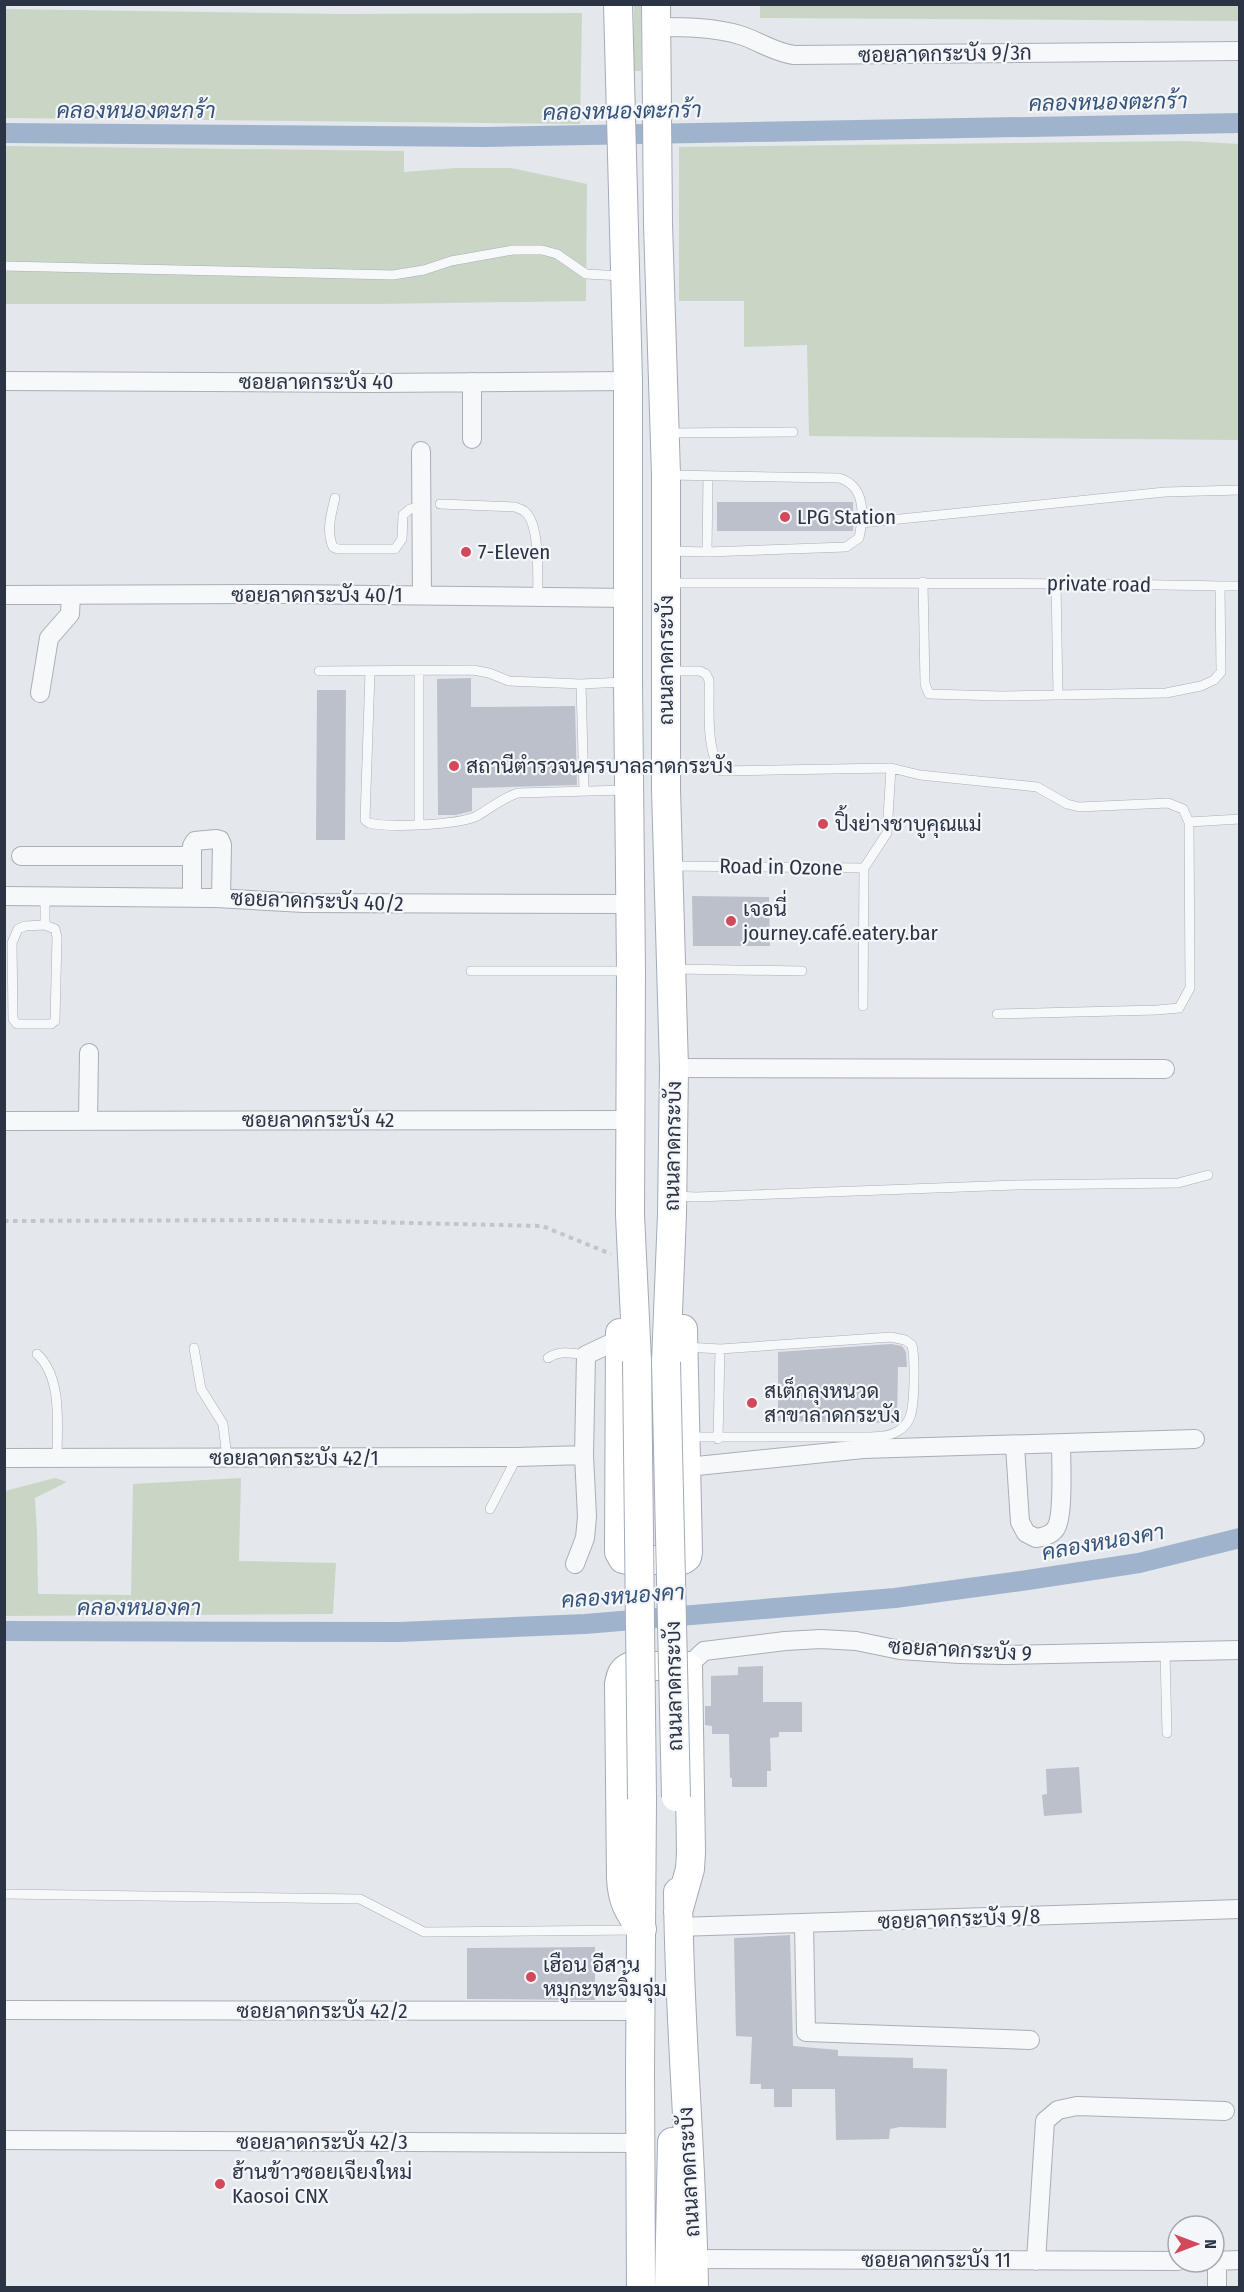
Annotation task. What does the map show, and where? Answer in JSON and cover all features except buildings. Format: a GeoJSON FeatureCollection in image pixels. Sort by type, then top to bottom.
{"type":"FeatureCollection","features":[{"type":"Feature","properties":{"kind":"main road","name":"ถนนลาดกระบัง"},"geometry":{"type":"LineString","coordinates":[[618,4],[628,381],[628,790],[631,970],[628,1350],[642,1799],[641,2288]]}},
{"type":"Feature","properties":{"kind":"main road","name":"ถนนลาดกระบัง"},"geometry":{"type":"LineString","coordinates":[[656,23],[658,224],[666,475],[666,789],[674,1068],[672,1205],[679,1984],[694,2288]]}},
{"type":"Feature","properties":{"kind":"main road"},"geometry":{"type":"LineString","coordinates":[[628,790],[666,789]]}},
{"type":"Feature","properties":{"kind":"main road"},"geometry":{"type":"LineString","coordinates":[[630,1215],[620,1284],[628,1350],[618,1536],[623,1559],[683,1560],[687,1557],[687,1437],[675,1354]]}},
{"type":"Feature","properties":{"kind":"main road"},"geometry":{"type":"LineString","coordinates":[[642,1929],[629,1914],[622,1890],[619,1684],[621,1673],[631,1666],[688,1666],[692,1852],[678,1919]]}},
{"type":"Feature","properties":{"kind":"main road"},"geometry":{"type":"LineString","coordinates":[[669,2288],[669,2204],[679,1984]]}},
{"type":"Feature","properties":{"kind":"street","name":"ซอยลาดกระบัง 9/3ก"},"geometry":{"type":"LineString","coordinates":[[656,23],[728,32],[744,36],[778,52],[803,55],[1239,51]]}},
{"type":"Feature","properties":{"kind":"street","name":"ซอยลาดกระบัง 40"},"geometry":{"type":"LineString","coordinates":[[4,381],[628,381]]}},
{"type":"Feature","properties":{"kind":"street"},"geometry":{"type":"LineString","coordinates":[[472,382],[472,440]]}},
{"type":"Feature","properties":{"kind":"street"},"geometry":{"type":"LineString","coordinates":[[421,451],[422,596]]}},
{"type":"Feature","properties":{"kind":"street","name":"ซอยลาดกระบัง 40/1"},"geometry":{"type":"LineString","coordinates":[[4,595],[629,598]]}},
{"type":"Feature","properties":{"kind":"street"},"geometry":{"type":"LineString","coordinates":[[40,693],[49,638],[70,614],[71,595]]}},
{"type":"Feature","properties":{"kind":"street"},"geometry":{"type":"LineString","coordinates":[[192,898],[192,856],[195,841],[220,840],[222,845],[221,898]]}},
{"type":"Feature","properties":{"kind":"street"},"geometry":{"type":"LineString","coordinates":[[21,856],[192,856]]}},
{"type":"Feature","properties":{"kind":"street","name":"ซอยลาดกระบัง 40/2"},"geometry":{"type":"LineString","coordinates":[[4,896],[221,898],[304,903],[630,904]]}},
{"type":"Feature","properties":{"kind":"street"},"geometry":{"type":"LineString","coordinates":[[88,1121],[89,1053]]}},
{"type":"Feature","properties":{"kind":"street"},"geometry":{"type":"LineString","coordinates":[[674,1068],[1165,1069]]}},
{"type":"Feature","properties":{"kind":"street","name":"ซอยลาดกระบัง 42"},"geometry":{"type":"LineString","coordinates":[[4,1121],[631,1120]]}},
{"type":"Feature","properties":{"kind":"street"},"geometry":{"type":"LineString","coordinates":[[575,1564],[585,1538],[587,1517],[584,1455],[586,1355],[628,1350]]}},
{"type":"Feature","properties":{"kind":"street"},"geometry":{"type":"LineString","coordinates":[[687,1467],[863,1449],[1195,1439]]}},
{"type":"Feature","properties":{"kind":"street"},"geometry":{"type":"LineString","coordinates":[[1015,1446],[1020,1522],[1026,1533],[1035,1539],[1046,1536],[1056,1528],[1060,1511],[1061,1444]]}},
{"type":"Feature","properties":{"kind":"street","name":"ซอยลาดกระบัง 42/1"},"geometry":{"type":"LineString","coordinates":[[4,1458],[584,1455]]}},
{"type":"Feature","properties":{"kind":"street","name":"ซอยลาดกระบัง 9"},"geometry":{"type":"LineString","coordinates":[[688,1666],[704,1651],[821,1639],[856,1641],[900,1650],[949,1654],[1239,1650]]}},
{"type":"Feature","properties":{"kind":"street","name":"ซอยลาดกระบัง 9/8"},"geometry":{"type":"LineString","coordinates":[[678,1919],[804,1924],[1239,1908]]}},
{"type":"Feature","properties":{"kind":"street"},"geometry":{"type":"LineString","coordinates":[[804,1924],[806,2032],[1030,2040]]}},
{"type":"Feature","properties":{"kind":"street","name":"ซอยลาดกระบัง 42/2"},"geometry":{"type":"LineString","coordinates":[[4,2010],[640,2011]]}},
{"type":"Feature","properties":{"kind":"street"},"geometry":{"type":"LineString","coordinates":[[1036,2261],[1045,2121],[1058,2110],[1077,2106],[1225,2111]]}},
{"type":"Feature","properties":{"kind":"street","name":"ซอยลาดกระบัง 42/3"},"geometry":{"type":"LineString","coordinates":[[4,2140],[640,2143]]}},
{"type":"Feature","properties":{"kind":"street","name":"ซอยลาดกระบัง 11"},"geometry":{"type":"LineString","coordinates":[[694,2259],[1166,2261]]}},
{"type":"Feature","properties":{"kind":"lane"},"geometry":{"type":"LineString","coordinates":[[4,266],[393,275],[424,270],[451,261],[513,250],[542,250],[557,254],[586,274],[625,276]]}},
{"type":"Feature","properties":{"kind":"lane"},"geometry":{"type":"LineString","coordinates":[[664,433],[793,432]]}},
{"type":"Feature","properties":{"kind":"lane"},"geometry":{"type":"LineString","coordinates":[[665,551],[707,552],[846,547],[859,538],[861,523],[860,499],[855,487],[850,481],[839,478],[666,475]]}},
{"type":"Feature","properties":{"kind":"lane"},"geometry":{"type":"LineString","coordinates":[[707,552],[708,477]]}},
{"type":"Feature","properties":{"kind":"lane"},"geometry":{"type":"LineString","coordinates":[[861,523],[1165,492],[1239,490]]}},
{"type":"Feature","properties":{"kind":"lane"},"geometry":{"type":"LineString","coordinates":[[335,498],[329,530],[333,547],[338,549],[395,549],[402,538],[403,515],[410,509],[421,507]]}},
{"type":"Feature","properties":{"kind":"lane"},"geometry":{"type":"LineString","coordinates":[[440,504],[515,507],[524,511],[531,520],[535,532],[538,597]]}},
{"type":"Feature","properties":{"kind":"lane"},"geometry":{"type":"LineString","coordinates":[[923,582],[926,690],[934,695],[1001,696],[1166,693],[1201,686],[1214,680],[1221,672],[1220,586]]}},
{"type":"Feature","properties":{"kind":"lane","name":"private road"},"geometry":{"type":"LineString","coordinates":[[666,583],[923,582],[1239,586]]}},
{"type":"Feature","properties":{"kind":"lane"},"geometry":{"type":"LineString","coordinates":[[1056,583],[1058,695]]}},
{"type":"Feature","properties":{"kind":"lane"},"geometry":{"type":"LineString","coordinates":[[319,671],[473,670],[489,673],[504,681],[580,684],[628,682]]}},
{"type":"Feature","properties":{"kind":"lane"},"geometry":{"type":"LineString","coordinates":[[419,671],[419,824]]}},
{"type":"Feature","properties":{"kind":"lane"},"geometry":{"type":"LineString","coordinates":[[666,671],[700,671],[706,674],[709,680],[711,735],[716,763],[721,771],[891,768],[920,775],[1037,788],[1067,804],[1079,807],[1168,803],[1183,809],[1189,822],[1190,988],[1179,1008],[997,1014]]}},
{"type":"Feature","properties":{"kind":"lane"},"geometry":{"type":"LineString","coordinates":[[370,672],[365,820],[375,825],[465,820],[478,815],[508,796],[518,793],[628,790]]}},
{"type":"Feature","properties":{"kind":"lane"},"geometry":{"type":"LineString","coordinates":[[580,684],[584,790]]}},
{"type":"Feature","properties":{"kind":"lane"},"geometry":{"type":"LineString","coordinates":[[864,868],[886,833],[891,768]]}},
{"type":"Feature","properties":{"kind":"lane"},"geometry":{"type":"LineString","coordinates":[[1189,822],[1239,819]]}},
{"type":"Feature","properties":{"kind":"lane","name":"Road in Ozone"},"geometry":{"type":"LineString","coordinates":[[668,866],[864,868],[864,1006]]}},
{"type":"Feature","properties":{"kind":"lane"},"geometry":{"type":"LineString","coordinates":[[45,896],[45,925]]}},
{"type":"Feature","properties":{"kind":"lane"},"geometry":{"type":"LineString","coordinates":[[45,925],[55,929],[57,937],[55,1022],[17,1024],[13,1019],[12,943],[18,929],[25,926],[45,925]]}},
{"type":"Feature","properties":{"kind":"lane"},"geometry":{"type":"LineString","coordinates":[[670,969],[802,970]]}},
{"type":"Feature","properties":{"kind":"lane"},"geometry":{"type":"LineString","coordinates":[[471,971],[631,970]]}},
{"type":"Feature","properties":{"kind":"lane"},"geometry":{"type":"LineString","coordinates":[[672,1205],[696,1197],[1016,1185],[1178,1183],[1208,1175]]}},
{"type":"Feature","properties":{"kind":"lane"},"geometry":{"type":"LineString","coordinates":[[675,1354],[891,1337],[905,1340],[912,1345],[915,1360],[910,1416],[904,1427],[897,1432],[865,1437],[687,1437]]}},
{"type":"Feature","properties":{"kind":"lane"},"geometry":{"type":"LineString","coordinates":[[194,1348],[201,1389],[223,1424],[227,1458]]}},
{"type":"Feature","properties":{"kind":"lane"},"geometry":{"type":"LineString","coordinates":[[718,1438],[720,1349]]}},
{"type":"Feature","properties":{"kind":"lane"},"geometry":{"type":"LineString","coordinates":[[548,1358],[555,1353],[566,1352],[586,1355]]}},
{"type":"Feature","properties":{"kind":"lane"},"geometry":{"type":"LineString","coordinates":[[37,1354],[48,1371],[54,1389],[57,1458]]}},
{"type":"Feature","properties":{"kind":"lane"},"geometry":{"type":"LineString","coordinates":[[489,1509],[517,1457]]}},
{"type":"Feature","properties":{"kind":"lane"},"geometry":{"type":"LineString","coordinates":[[1166,1652],[1167,1733]]}},
{"type":"Feature","properties":{"kind":"lane"},"geometry":{"type":"LineString","coordinates":[[4,1893],[360,1899],[424,1932],[600,1932],[642,1929]]}},
{"type":"Feature","properties":{"kind":"path"},"geometry":{"type":"LineString","coordinates":[[4,1221],[281,1220],[543,1226],[589,1247],[623,1258]]}},
{"type":"Feature","properties":{"kind":"green space"},"geometry":{"type":"Polygon","coordinates":[[[1239,4],[1240,21],[760,18],[760,5],[1239,4]]]}},
{"type":"Feature","properties":{"kind":"green space"},"geometry":{"type":"Polygon","coordinates":[[[634,5],[641,5],[641,71],[634,71],[634,5]]]}},
{"type":"Feature","properties":{"kind":"green space"},"geometry":{"type":"Polygon","coordinates":[[[5,9],[338,14],[582,13],[580,124],[5,118],[5,9]]]}},
{"type":"Feature","properties":{"kind":"green space"},"geometry":{"type":"Polygon","coordinates":[[[1186,141],[1239,144],[1239,440],[809,436],[807,345],[744,347],[744,301],[679,301],[679,147],[1186,141]]]}},
{"type":"Feature","properties":{"kind":"green space"},"geometry":{"type":"Polygon","coordinates":[[[5,146],[404,151],[404,172],[456,168],[511,168],[587,184],[586,301],[378,304],[5,304],[5,146]]]}},
{"type":"Feature","properties":{"kind":"green space"},"geometry":{"type":"Polygon","coordinates":[[[55,1478],[67,1482],[35,1498],[38,1594],[131,1595],[133,1484],[241,1478],[239,1561],[336,1563],[333,1614],[5,1616],[5,1491],[55,1478]]]}},
{"type":"Feature","properties":{"kind":"waterway","name":"คลองหนองตะกร้า"},"geometry":{"type":"LineString","coordinates":[[4,133],[486,137],[1240,123]]}},
{"type":"Feature","properties":{"kind":"waterway","name":"คลองหนองคา"},"geometry":{"type":"LineString","coordinates":[[4,1631],[399,1632],[585,1624],[895,1598],[1139,1563],[1240,1538]]}},
{"type":"Feature","properties":{"kind":"place","name":"LPG Station"},"geometry":{"type":"Point","coordinates":[785,517]}},
{"type":"Feature","properties":{"kind":"place","name":"7-Eleven"},"geometry":{"type":"Point","coordinates":[466,552]}},
{"type":"Feature","properties":{"kind":"place","name":"สถานีตำรวจนครบาลลาดกระบัง"},"geometry":{"type":"Point","coordinates":[454,766]}},
{"type":"Feature","properties":{"kind":"place","name":"ปิ้งย่างชาบูคุณแม่"},"geometry":{"type":"Point","coordinates":[823,824]}},
{"type":"Feature","properties":{"kind":"place","name":"เจอนี่ journey.café.eatery.bar"},"geometry":{"type":"Point","coordinates":[731,921]}},
{"type":"Feature","properties":{"kind":"place","name":"สเต็กลุงหนวด สาขาลาดกระบัง"},"geometry":{"type":"Point","coordinates":[752,1403]}},
{"type":"Feature","properties":{"kind":"place","name":"เฮือน อีสาน หมูกะทะจิ้มจุ่ม"},"geometry":{"type":"Point","coordinates":[531,1977]}},
{"type":"Feature","properties":{"kind":"place","name":"ฮ้านข้าวซอยเจียงใหม่ Kaosoi CNX"},"geometry":{"type":"Point","coordinates":[220,2184]}}]}
